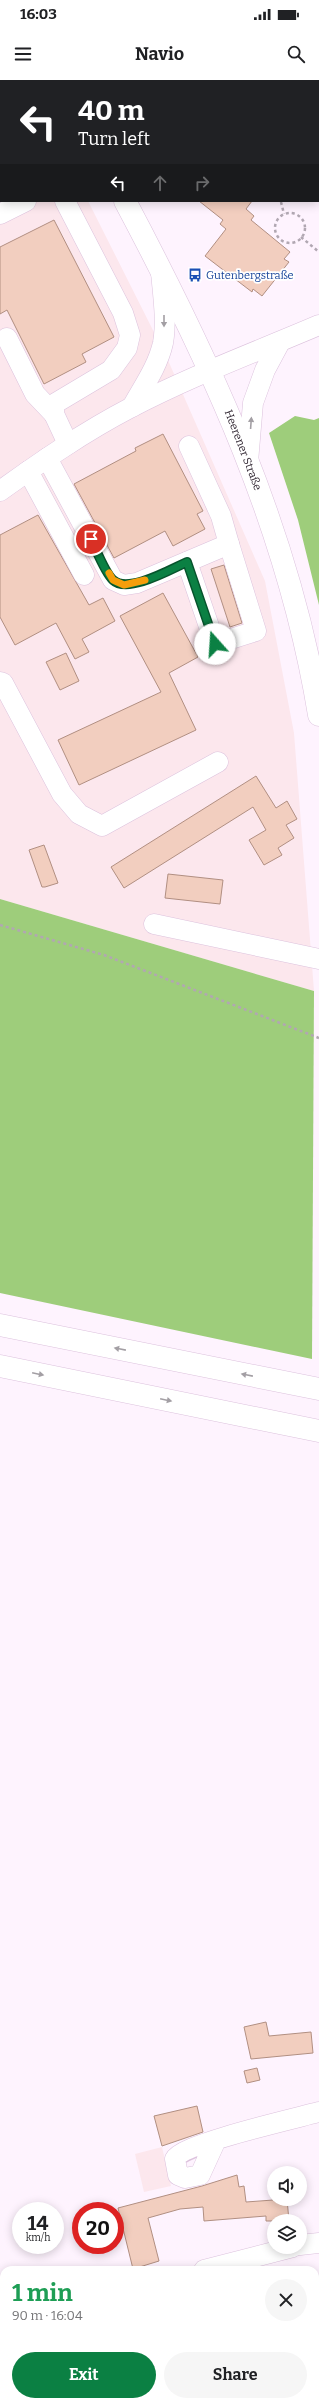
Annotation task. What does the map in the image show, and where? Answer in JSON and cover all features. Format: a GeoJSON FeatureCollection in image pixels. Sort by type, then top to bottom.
{"type":"FeatureCollection","features":[{"type":"Feature","properties":{"kind":"main road","name":"Heerener Straße"},"geometry":{"type":"LineString","coordinates":[[126,202],[161,268],[211,370],[248,462],[286,570],[314,685],[319,715]]}},
{"type":"Feature","properties":{"kind":"main road"},"geometry":{"type":"LineString","coordinates":[[0,1325],[319,1389]]}},
{"type":"Feature","properties":{"kind":"main road"},"geometry":{"type":"LineString","coordinates":[[0,1366],[319,1431]]}},
{"type":"Feature","properties":{"kind":"street"},"geometry":{"type":"LineString","coordinates":[[0,214],[24,202]]}},
{"type":"Feature","properties":{"kind":"street"},"geometry":{"type":"LineString","coordinates":[[54,414],[54,404],[111,370],[127,348],[130,335],[123,313],[66,202]]}},
{"type":"Feature","properties":{"kind":"street"},"geometry":{"type":"LineString","coordinates":[[132,407],[156,365],[162,344],[165,321],[161,268]]}},
{"type":"Feature","properties":{"kind":"street"},"geometry":{"type":"LineString","coordinates":[[0,491],[68,444],[132,407],[211,370],[319,325]]}},
{"type":"Feature","properties":{"kind":"street"},"geometry":{"type":"LineString","coordinates":[[7,338],[35,394],[54,414],[68,444]]}},
{"type":"Feature","properties":{"kind":"street"},"geometry":{"type":"LineString","coordinates":[[248,462],[253,403],[265,370],[280,342]]}},
{"type":"Feature","properties":{"kind":"street"},"geometry":{"type":"LineString","coordinates":[[187,562],[215,644],[256,631],[214,498],[190,446]]}},
{"type":"Feature","properties":{"kind":"street"},"geometry":{"type":"LineString","coordinates":[[47,458],[113,580],[124,585],[137,583],[228,544]]}},
{"type":"Feature","properties":{"kind":"street"},"geometry":{"type":"LineString","coordinates":[[28,471],[84,576]]}},
{"type":"Feature","properties":{"kind":"street"},"geometry":{"type":"LineString","coordinates":[[0,682],[3,683],[62,794],[78,814],[102,826],[218,762]]}},
{"type":"Feature","properties":{"kind":"street"},"geometry":{"type":"LineString","coordinates":[[154,924],[319,959]]}},
{"type":"Feature","properties":{"kind":"street"},"geometry":{"type":"LineString","coordinates":[[216,2140],[319,2112]]}},
{"type":"Feature","properties":{"kind":"street"},"geometry":{"type":"LineString","coordinates":[[307,2245],[319,2242]]}},
{"type":"Feature","properties":{"kind":"street"},"geometry":{"type":"LineString","coordinates":[[219,2266],[267,2254]]}},
{"type":"Feature","properties":{"kind":"path"},"geometry":{"type":"LineString","coordinates":[[281,202],[284,214]]}},
{"type":"Feature","properties":{"kind":"path"},"geometry":{"type":"LineString","coordinates":[[284,214],[296,214],[304,222],[305,234],[296,242],[284,243],[276,234],[276,222],[284,214]]}},
{"type":"Feature","properties":{"kind":"path"},"geometry":{"type":"LineString","coordinates":[[301,237],[319,252]]}},
{"type":"Feature","properties":{"kind":"path"},"geometry":{"type":"LineString","coordinates":[[0,925],[104,955],[319,1038]]}},
{"type":"Feature","properties":{"kind":"shaded area"},"geometry":{"type":"Polygon","coordinates":[[[0,202],[89,202],[167,358],[265,581],[294,733],[314,991],[0,899],[0,202]]]}},
{"type":"Feature","properties":{"kind":"shaded area"},"geometry":{"type":"Polygon","coordinates":[[[162,2147],[171,2186],[144,2192],[135,2154],[162,2147]]]}},
{"type":"Feature","properties":{"kind":"green space"},"geometry":{"type":"Polygon","coordinates":[[[295,416],[314,420],[319,418],[319,605],[298,520],[269,433],[295,416]]]}},
{"type":"Feature","properties":{"kind":"green space"},"geometry":{"type":"Polygon","coordinates":[[[0,899],[314,991],[312,1359],[0,1293],[0,899]]]}},
{"type":"Feature","properties":{"kind":"building"},"geometry":{"type":"Polygon","coordinates":[[[200,202],[251,202],[246,209],[254,216],[251,220],[290,252],[284,259],[289,262],[262,296],[253,289],[252,292],[205,256],[226,229],[220,224],[223,220],[200,202]]]}},
{"type":"Feature","properties":{"kind":"building"},"geometry":{"type":"Polygon","coordinates":[[[54,220],[114,337],[82,354],[86,362],[44,384],[7,310],[0,314],[0,247],[54,220]]]}},
{"type":"Feature","properties":{"kind":"building"},"geometry":{"type":"Polygon","coordinates":[[[163,434],[203,511],[197,514],[205,529],[173,546],[165,531],[114,558],[74,484],[136,451],[135,448],[163,434]]]}},
{"type":"Feature","properties":{"kind":"building"},"geometry":{"type":"Polygon","coordinates":[[[38,515],[89,605],[103,598],[115,621],[82,639],[89,652],[75,659],[56,623],[15,645],[0,617],[0,535],[38,515]]]}},
{"type":"Feature","properties":{"kind":"building"},"geometry":{"type":"Polygon","coordinates":[[[224,565],[242,623],[230,627],[211,569],[224,565]]]}},
{"type":"Feature","properties":{"kind":"building"},"geometry":{"type":"Polygon","coordinates":[[[163,593],[198,657],[169,673],[196,730],[79,785],[58,740],[161,692],[120,616],[163,593]]]}},
{"type":"Feature","properties":{"kind":"building"},"geometry":{"type":"Polygon","coordinates":[[[66,653],[79,681],[60,690],[46,662],[66,653]]]}},
{"type":"Feature","properties":{"kind":"building"},"geometry":{"type":"Polygon","coordinates":[[[256,776],[276,808],[287,801],[297,819],[286,825],[294,838],[278,848],[282,855],[264,865],[249,840],[266,830],[253,807],[124,888],[111,867],[256,776]]]}},
{"type":"Feature","properties":{"kind":"building"},"geometry":{"type":"Polygon","coordinates":[[[44,845],[58,883],[42,887],[29,850],[44,845]]]}},
{"type":"Feature","properties":{"kind":"building"},"geometry":{"type":"Polygon","coordinates":[[[168,874],[223,880],[220,904],[165,898],[168,874]]]}},
{"type":"Feature","properties":{"kind":"building"},"geometry":{"type":"Polygon","coordinates":[[[266,2022],[269,2036],[311,2032],[313,2053],[251,2059],[244,2027],[266,2022]]]}},
{"type":"Feature","properties":{"kind":"building"},"geometry":{"type":"Polygon","coordinates":[[[257,2068],[260,2080],[247,2083],[244,2071],[257,2068]]]}},
{"type":"Feature","properties":{"kind":"building"},"geometry":{"type":"Polygon","coordinates":[[[197,2106],[203,2132],[162,2146],[154,2116],[197,2106]]]}},
{"type":"Feature","properties":{"kind":"building"},"geometry":{"type":"Polygon","coordinates":[[[237,2175],[239,2187],[244,2186],[246,2202],[267,2200],[267,2206],[288,2206],[288,2214],[267,2214],[267,2221],[266,2216],[204,2221],[203,2207],[180,2209],[148,2218],[159,2261],[143,2266],[132,2266],[124,2232],[124,2206],[202,2186],[237,2175]]]}},
{"type":"Feature","properties":{"kind":"slow traffic"},"geometry":{"type":"LineString","coordinates":[[109,573],[113,580],[124,585],[145,580]]}},
{"type":"Feature","properties":{"kind":"place","name":"Gutenbergstraße"},"geometry":{"type":"Point","coordinates":[195,275]}},
{"type":"Feature","properties":{"kind":"route"},"geometry":{"type":"LineString","coordinates":[[91,539],[113,580],[124,585],[137,583],[187,562],[215,644]]}}]}
